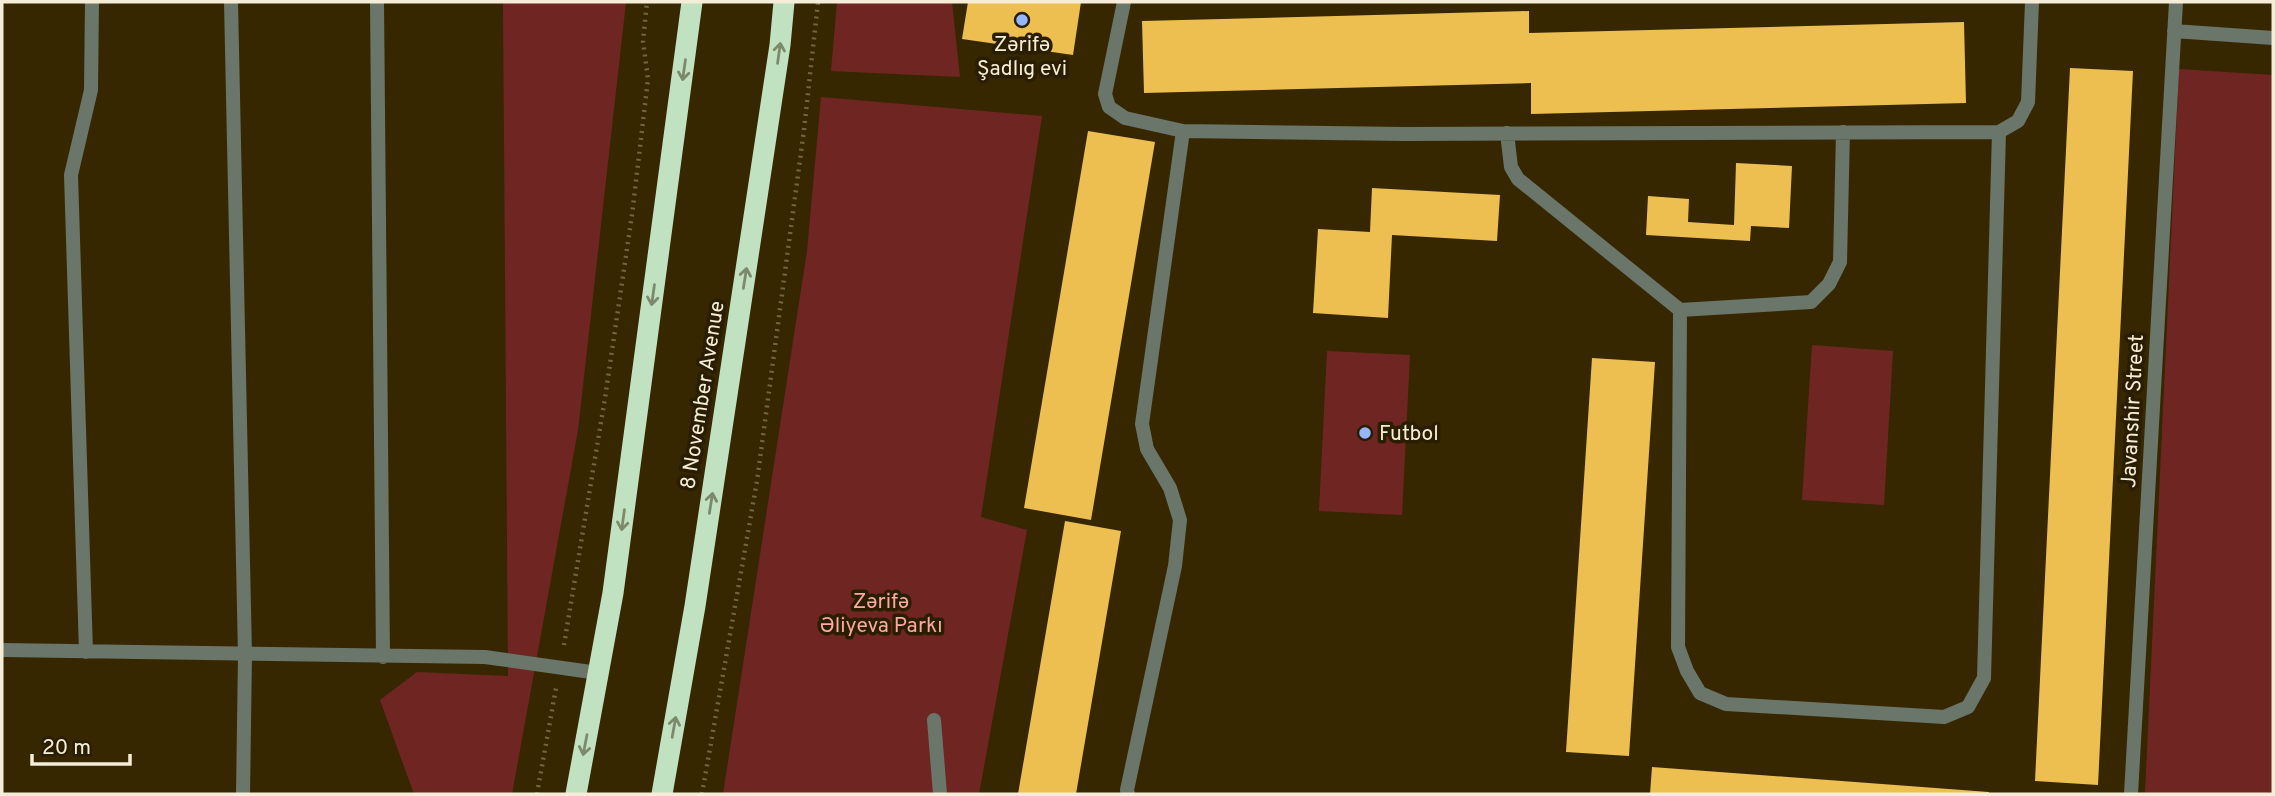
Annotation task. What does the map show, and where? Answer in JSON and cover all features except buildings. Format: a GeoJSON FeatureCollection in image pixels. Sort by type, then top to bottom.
{"type":"FeatureCollection","features":[{"type":"Feature","properties":{"kind":"highway"},"geometry":{"type":"LineString","coordinates":[[576,794],[615,580],[692,2]]}},
{"type":"Feature","properties":{"kind":"highway","name":"8 November Avenue"},"geometry":{"type":"LineString","coordinates":[[662,794],[695,606],[780,45],[784,2]]}},
{"type":"Feature","properties":{"kind":"street"},"geometry":{"type":"LineString","coordinates":[[86,652],[71,175],[91,90],[92,2]]}},
{"type":"Feature","properties":{"kind":"street"},"geometry":{"type":"LineString","coordinates":[[231,2],[245,655],[243,794]]}},
{"type":"Feature","properties":{"kind":"street"},"geometry":{"type":"LineString","coordinates":[[377,2],[383,657]]}},
{"type":"Feature","properties":{"kind":"street"},"geometry":{"type":"LineString","coordinates":[[1124,2],[1105,94],[1108,107],[1125,118],[1183,131],[1507,134],[1999,132],[2018,121],[2028,102],[2032,2]]}},
{"type":"Feature","properties":{"kind":"street","name":"Javanshir Street"},"geometry":{"type":"LineString","coordinates":[[2131,794],[2175,2]]}},
{"type":"Feature","properties":{"kind":"street"},"geometry":{"type":"LineString","coordinates":[[2174,31],[2273,38]]}},
{"type":"Feature","properties":{"kind":"street"},"geometry":{"type":"LineString","coordinates":[[1128,794],[1175,566],[1180,520],[1170,488],[1147,449],[1142,424],[1183,131]]}},
{"type":"Feature","properties":{"kind":"street"},"geometry":{"type":"LineString","coordinates":[[1507,134],[1511,167],[1518,179],[1680,310],[1811,302],[1829,284],[1840,262],[1843,132]]}},
{"type":"Feature","properties":{"kind":"street"},"geometry":{"type":"LineString","coordinates":[[1680,310],[1678,647],[1686,671],[1700,693],[1726,704],[1944,717],[1968,707],[1984,678],[1999,132]]}},
{"type":"Feature","properties":{"kind":"street"},"geometry":{"type":"LineString","coordinates":[[2,650],[485,657],[598,673]]}},
{"type":"Feature","properties":{"kind":"street"},"geometry":{"type":"LineString","coordinates":[[934,720],[940,794]]}},
{"type":"Feature","properties":{"kind":"path"},"geometry":{"type":"LineString","coordinates":[[537,794],[605,398],[632,215],[648,79],[643,41],[647,2]]}},
{"type":"Feature","properties":{"kind":"path"},"geometry":{"type":"LineString","coordinates":[[702,794],[757,481],[804,131],[818,2]]}},
{"type":"Feature","properties":{"kind":"green space"},"geometry":{"type":"Polygon","coordinates":[[[503,2],[626,2],[578,430],[512,794],[414,794],[380,700],[417,672],[508,676],[503,2]]]}},
{"type":"Feature","properties":{"kind":"green space"},"geometry":{"type":"Polygon","coordinates":[[[837,2],[952,2],[960,77],[831,71],[837,2]]]}},
{"type":"Feature","properties":{"kind":"green space"},"geometry":{"type":"Polygon","coordinates":[[[2179,69],[2273,75],[2273,794],[2145,794],[2179,69]]]}},
{"type":"Feature","properties":{"kind":"green space","name":"Zərifə Əliyeva Parkı"},"geometry":{"type":"Polygon","coordinates":[[[821,97],[1042,116],[981,517],[1027,530],[979,794],[723,794],[807,251],[821,97]]]}},
{"type":"Feature","properties":{"kind":"green space"},"geometry":{"type":"Polygon","coordinates":[[[1812,345],[1893,351],[1884,505],[1802,500],[1812,345]]]}},
{"type":"Feature","properties":{"kind":"green space","name":"Futbol"},"geometry":{"type":"Polygon","coordinates":[[[1327,351],[1410,355],[1402,515],[1319,511],[1327,351]]]}},
{"type":"Feature","properties":{"kind":"place","name":"Zərifə Şadlıg evi"},"geometry":{"type":"Point","coordinates":[1022,20]}},
{"type":"Feature","properties":{"kind":"place","name":"Futbol"},"geometry":{"type":"Point","coordinates":[1365,433]}}]}
